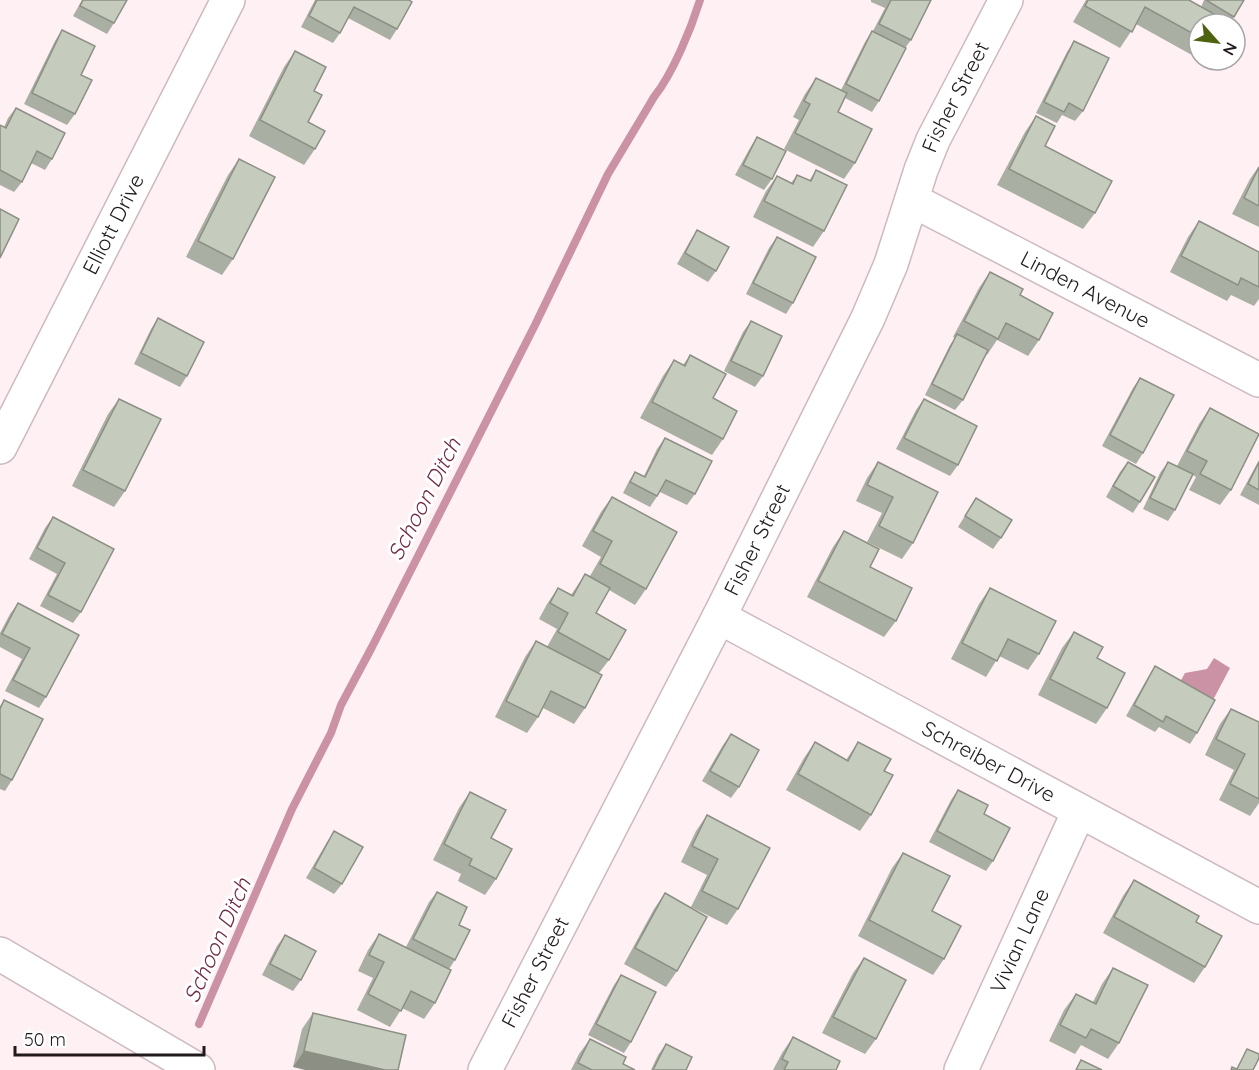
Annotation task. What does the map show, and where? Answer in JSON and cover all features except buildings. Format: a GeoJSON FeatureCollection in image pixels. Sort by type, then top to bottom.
{"type":"FeatureCollection","features":[{"type":"Feature","properties":{"kind":"street","name":"Elliott Drive"},"geometry":{"type":"LineString","coordinates":[[0,447],[228,0]]}},
{"type":"Feature","properties":{"kind":"street","name":"Fisher Street"},"geometry":{"type":"LineString","coordinates":[[485,1070],[718,617],[868,318],[891,264],[933,140],[1006,0]]}},
{"type":"Feature","properties":{"kind":"street","name":"Linden Avenue"},"geometry":{"type":"LineString","coordinates":[[912,200],[1259,380]]}},
{"type":"Feature","properties":{"kind":"street","name":"Schreiber Drive"},"geometry":{"type":"LineString","coordinates":[[718,617],[1259,907]]}},
{"type":"Feature","properties":{"kind":"street","name":"Vivian Lane"},"geometry":{"type":"LineString","coordinates":[[961,1070],[1079,811]]}},
{"type":"Feature","properties":{"kind":"street"},"geometry":{"type":"LineString","coordinates":[[0,954],[198,1070]]}},
{"type":"Feature","properties":{"kind":"shaded area"},"geometry":{"type":"Polygon","coordinates":[[[1214,658],[1230,668],[1213,700],[1180,682],[1185,673],[1207,669],[1214,658]]]}},
{"type":"Feature","properties":{"kind":"waterway","name":"Schoon Ditch"},"geometry":{"type":"LineString","coordinates":[[199,1024],[292,809],[331,733],[341,705],[535,325],[608,174],[675,63],[700,0]]}}]}
